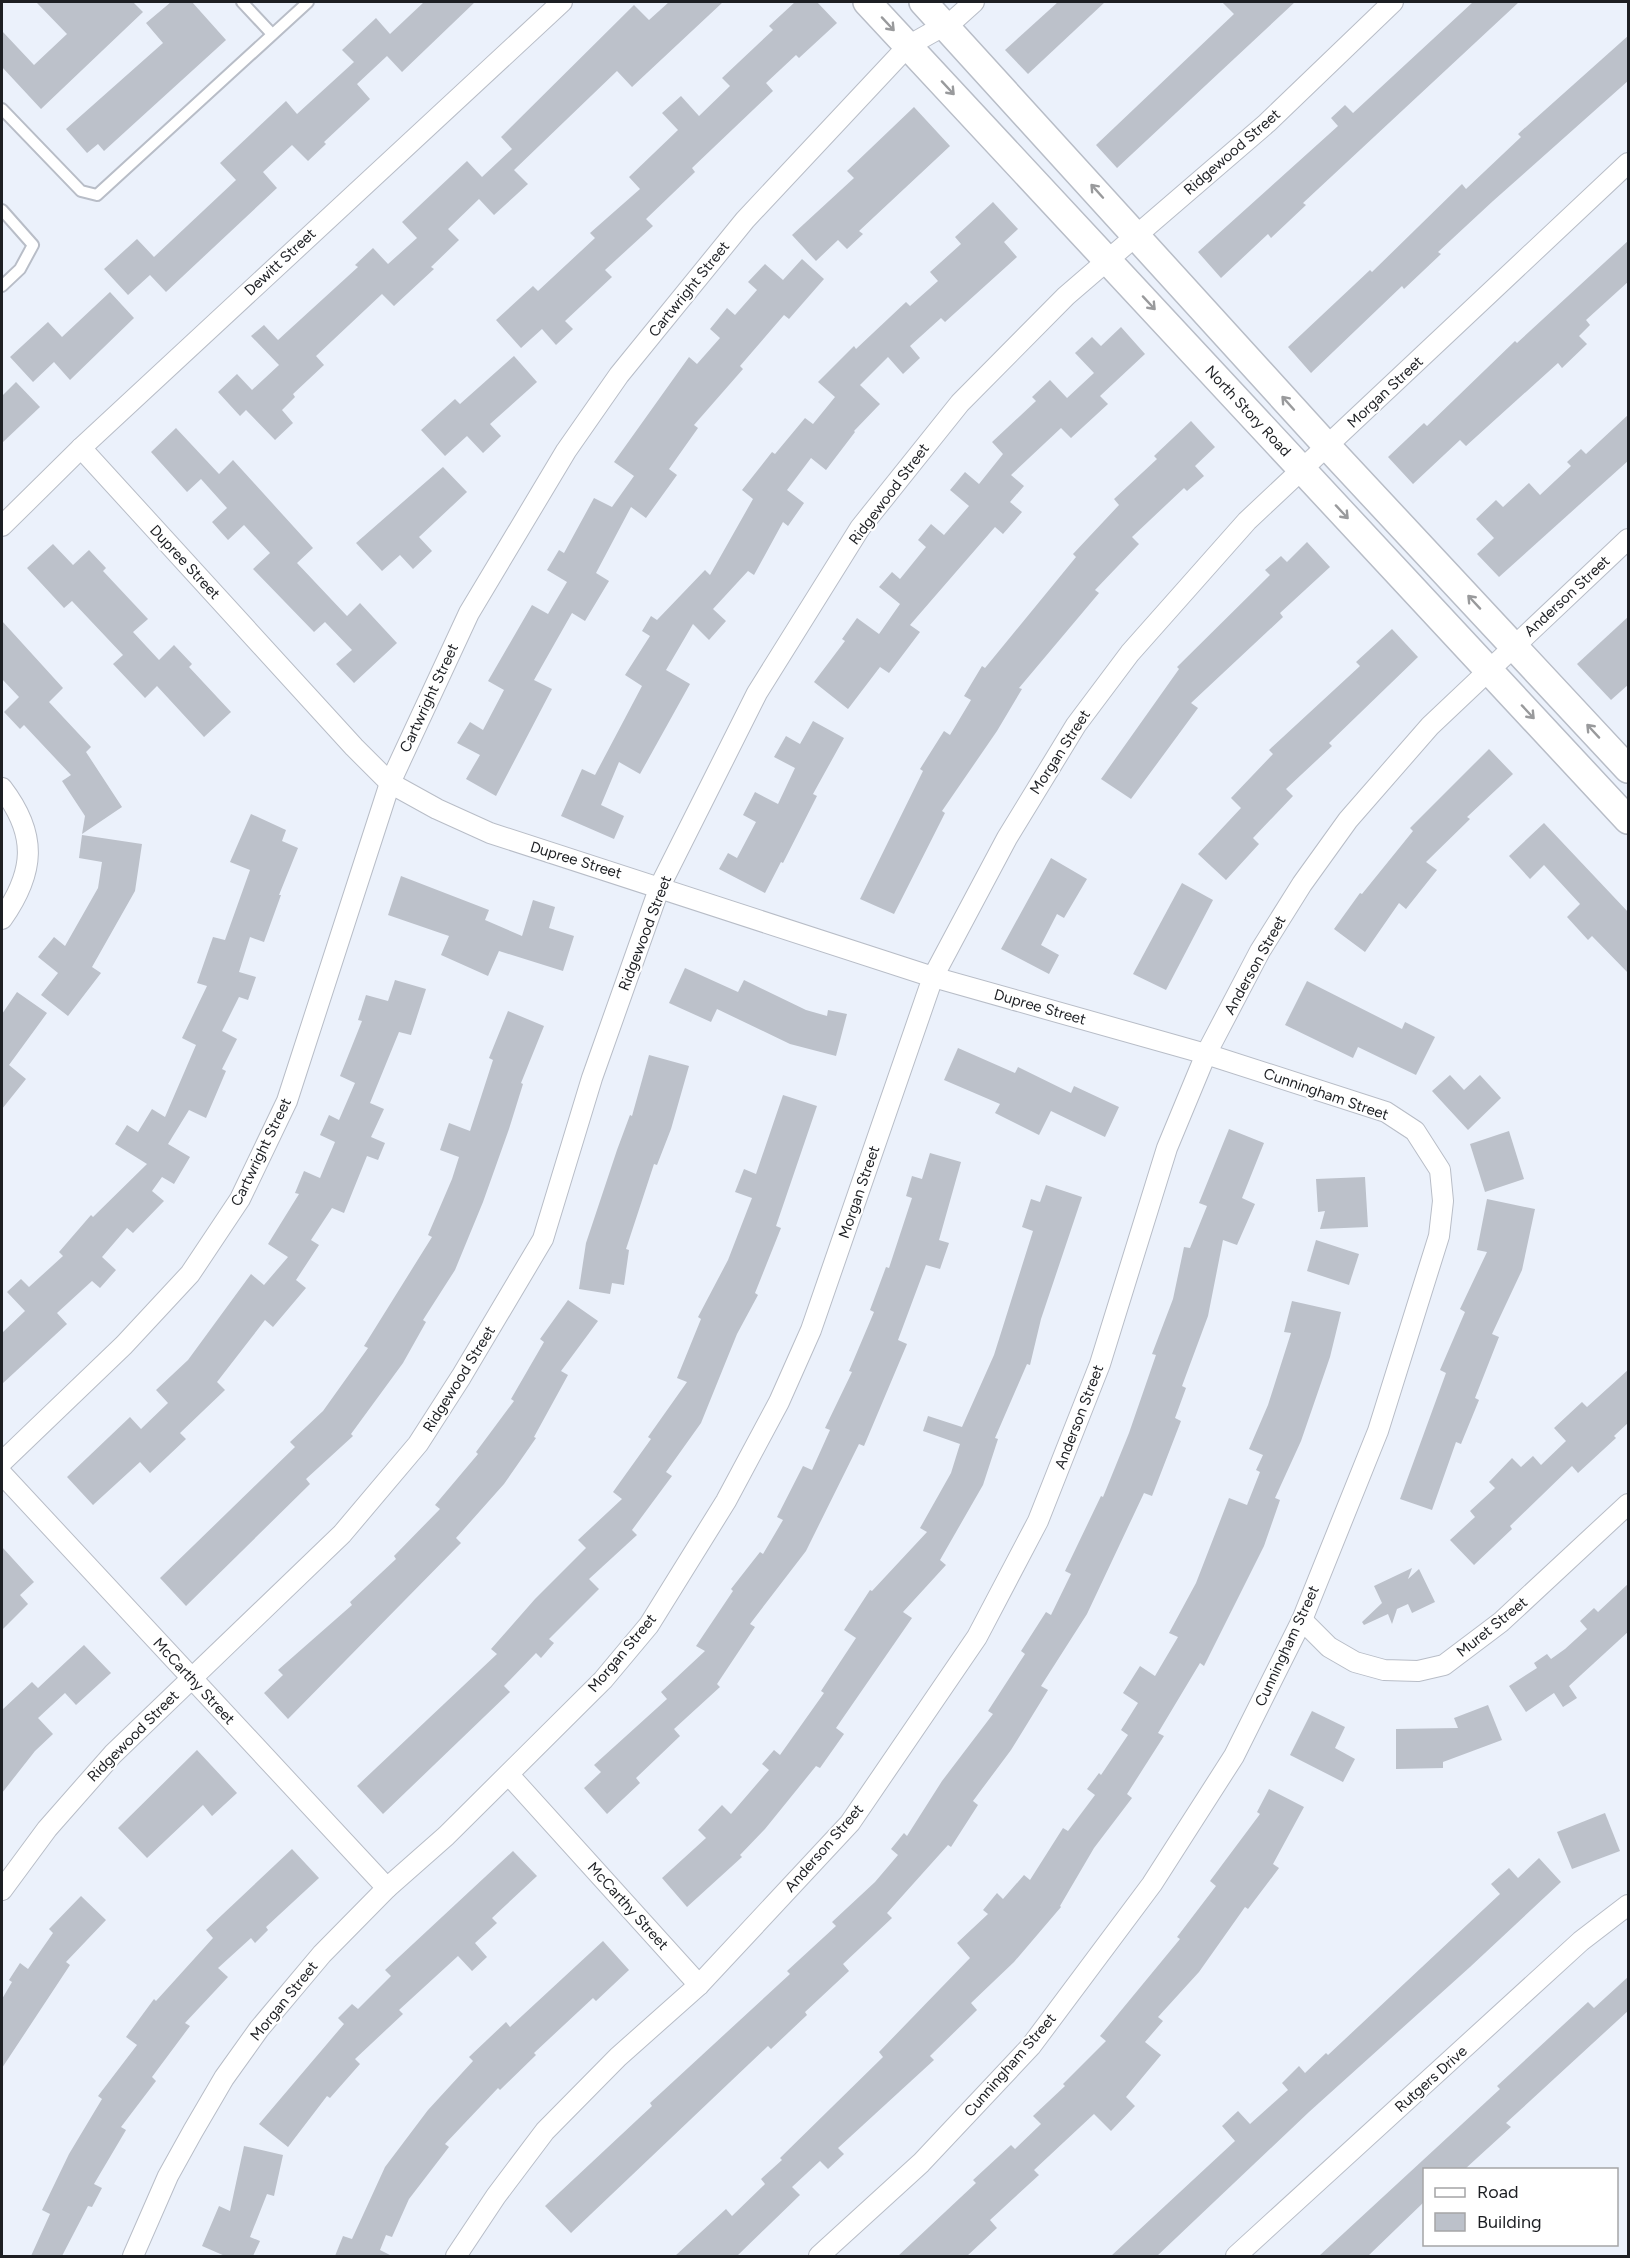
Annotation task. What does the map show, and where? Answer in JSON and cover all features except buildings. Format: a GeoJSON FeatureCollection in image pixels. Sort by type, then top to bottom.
{"type":"FeatureCollection","features":[{"type":"Feature","properties":{"kind":"main road","name":"North Story Road"},"geometry":{"type":"LineString","coordinates":[[867,2],[1629,820]]}},
{"type":"Feature","properties":{"kind":"main road"},"geometry":{"type":"LineString","coordinates":[[923,2],[1327,446],[1629,768]]}},
{"type":"Feature","properties":{"kind":"street","name":"Dewitt Street"},"geometry":{"type":"LineString","coordinates":[[2,526],[81,448],[561,2]]}},
{"type":"Feature","properties":{"kind":"street","name":"Cartwright Street"},"geometry":{"type":"LineString","coordinates":[[2,1462],[124,1345],[190,1274],[240,1199],[287,1101],[390,783],[469,612],[566,451],[612,385],[745,220],[909,46],[945,26],[974,2]]}},
{"type":"Feature","properties":{"kind":"street","name":"Ridgewood Street"},"geometry":{"type":"LineString","coordinates":[[2,1890],[79,1791],[191,1677],[342,1534],[418,1444],[543,1239],[592,1078],[660,886],[757,693],[860,528],[960,403],[1066,296],[1267,123],[1393,2]]}},
{"type":"Feature","properties":{"kind":"street","name":"Morgan Street"},"geometry":{"type":"LineString","coordinates":[[133,2256],[168,2176],[224,2078],[289,1991],[387,1888],[446,1836],[603,1680],[649,1625],[726,1501],[779,1402],[811,1330],[933,977],[1006,838],[1076,725],[1137,644],[1246,521],[1629,163]]}},
{"type":"Feature","properties":{"kind":"street","name":"Dupree Street"},"geometry":{"type":"LineString","coordinates":[[81,448],[390,783],[437,809],[490,833],[660,886],[933,977],[1206,1054]]}},
{"type":"Feature","properties":{"kind":"street","name":"Anderson Street"},"geometry":{"type":"LineString","coordinates":[[456,2256],[496,2196],[545,2131],[618,2057],[699,1985],[850,1823],[977,1637],[1038,1521],[1100,1364],[1167,1148],[1206,1054],[1260,951],[1348,820],[1430,726],[1488,669],[1629,539]]}},
{"type":"Feature","properties":{"kind":"street"},"geometry":{"type":"LineString","coordinates":[[2,788],[20,818],[29,857],[28,870],[16,899],[2,919]]}},
{"type":"Feature","properties":{"kind":"street","name":"Cunningham Street"},"geometry":{"type":"LineString","coordinates":[[819,2256],[921,2163],[1031,2046],[1158,1874],[1234,1756],[1302,1620],[1378,1431],[1438,1236],[1443,1201],[1440,1170],[1415,1131],[1386,1112],[1206,1054]]}},
{"type":"Feature","properties":{"kind":"street","name":"McCarthy Street"},"geometry":{"type":"LineString","coordinates":[[2,1474],[387,1888]]}},
{"type":"Feature","properties":{"kind":"street","name":"Muret Street"},"geometry":{"type":"LineString","coordinates":[[1302,1620],[1329,1647],[1355,1662],[1384,1670],[1418,1671],[1444,1665],[1501,1622],[1629,1504]]}},
{"type":"Feature","properties":{"kind":"street","name":"McCarthy Street"},"geometry":{"type":"LineString","coordinates":[[509,1775],[699,1985]]}},
{"type":"Feature","properties":{"kind":"street","name":"Rutgers Drive"},"geometry":{"type":"LineString","coordinates":[[1236,2256],[1581,1941],[1629,1905]]}},
{"type":"Feature","properties":{"kind":"lane"},"geometry":{"type":"LineString","coordinates":[[242,2],[272,34]]}},
{"type":"Feature","properties":{"kind":"lane"},"geometry":{"type":"LineString","coordinates":[[2,109],[81,191],[97,195],[308,2]]}},
{"type":"Feature","properties":{"kind":"lane"},"geometry":{"type":"LineString","coordinates":[[2,210],[33,245],[20,269],[2,286]]}}]}
